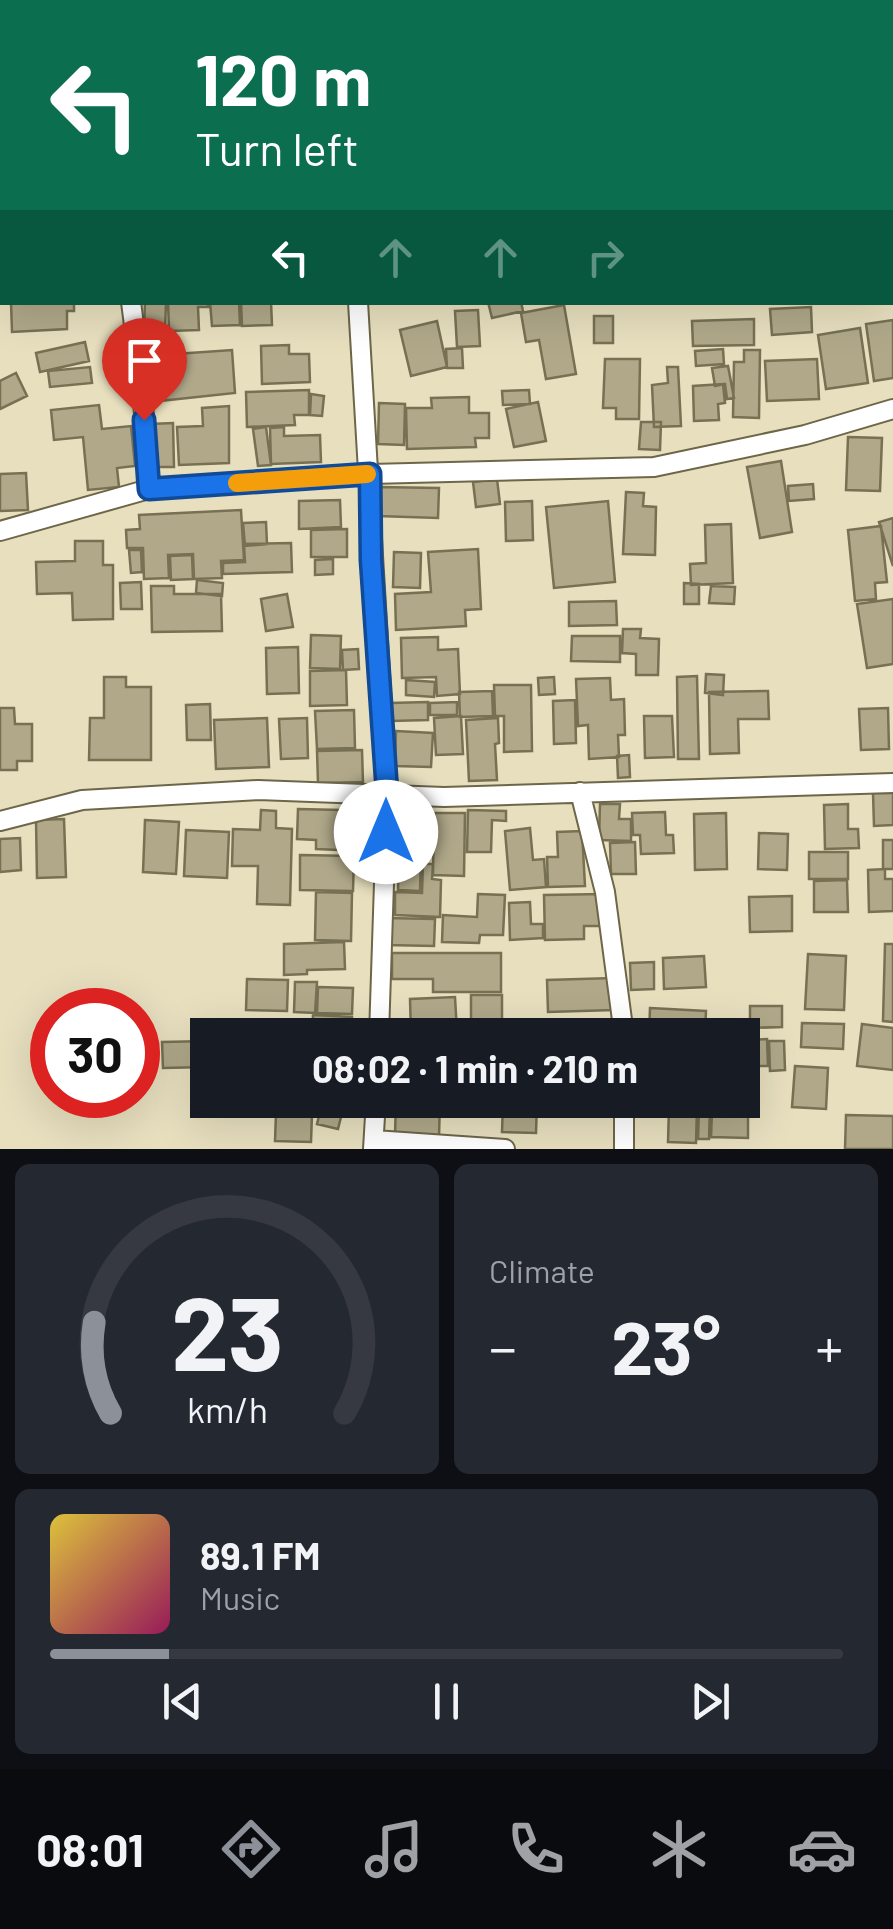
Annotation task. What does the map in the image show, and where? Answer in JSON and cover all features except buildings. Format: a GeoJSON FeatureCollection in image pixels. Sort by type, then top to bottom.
{"type":"FeatureCollection","features":[{"type":"Feature","properties":{"kind":"street"},"geometry":{"type":"LineString","coordinates":[[132,305],[149,489]]}},
{"type":"Feature","properties":{"kind":"street"},"geometry":{"type":"LineString","coordinates":[[358,305],[387,792],[380,1018]]}},
{"type":"Feature","properties":{"kind":"street"},"geometry":{"type":"LineString","coordinates":[[0,531],[149,489],[370,474],[654,467],[805,435],[893,409]]}},
{"type":"Feature","properties":{"kind":"street"},"geometry":{"type":"LineString","coordinates":[[0,821],[82,800],[258,790],[444,796],[893,783]]}},
{"type":"Feature","properties":{"kind":"street"},"geometry":{"type":"LineString","coordinates":[[580,792],[604,892],[622,1018]]}},
{"type":"Feature","properties":{"kind":"street"},"geometry":{"type":"LineString","coordinates":[[375,1118],[373,1144],[505,1149]]}},
{"type":"Feature","properties":{"kind":"street"},"geometry":{"type":"LineString","coordinates":[[624,1118],[624,1149]]}},
{"type":"Feature","properties":{"kind":"slow traffic"},"geometry":{"type":"LineString","coordinates":[[237,483],[367,474]]}},
{"type":"Feature","properties":{"kind":"route"},"geometry":{"type":"LineString","coordinates":[[144,420],[149,489],[370,474],[386,832]]}}]}
